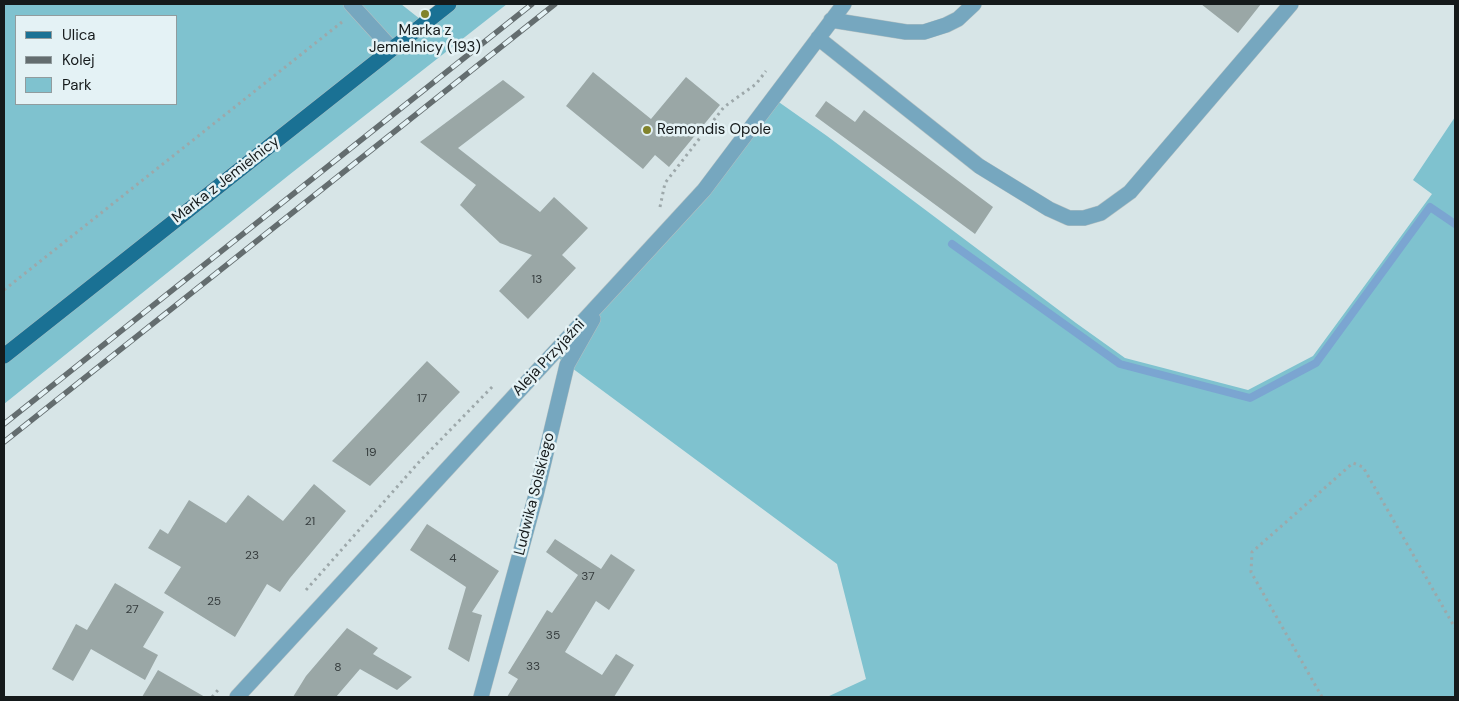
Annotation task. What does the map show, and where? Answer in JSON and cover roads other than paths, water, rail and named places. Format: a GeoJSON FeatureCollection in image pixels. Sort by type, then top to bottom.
{"type":"FeatureCollection","features":[{"type":"Feature","properties":{"kind":"main road","name":"Marka z Jemielnicy"},"geometry":{"type":"LineString","coordinates":[[4,356],[449,4]]}},
{"type":"Feature","properties":{"kind":"street","name":"Aleja Przyjaźni"},"geometry":{"type":"LineString","coordinates":[[237,697],[704,190],[844,4]]}},
{"type":"Feature","properties":{"kind":"street"},"geometry":{"type":"LineString","coordinates":[[832,20],[906,32],[924,32],[958,19],[974,4]]}},
{"type":"Feature","properties":{"kind":"street"},"geometry":{"type":"LineString","coordinates":[[818,38],[978,166],[1048,209],[1069,218],[1084,218],[1101,213],[1130,192],[1291,4]]}},
{"type":"Feature","properties":{"kind":"street"},"geometry":{"type":"LineString","coordinates":[[354,6],[392,48]]}},
{"type":"Feature","properties":{"kind":"street","name":"Ludwika Solskiego"},"geometry":{"type":"LineString","coordinates":[[481,697],[536,495],[567,365],[605,297]]}},
{"type":"Feature","properties":{"kind":"waterway"},"geometry":{"type":"LineString","coordinates":[[952,244],[1120,364],[1250,398],[1316,363],[1430,207],[1455,224]]}},
{"type":"Feature","properties":{"kind":"railway"},"geometry":{"type":"LineString","coordinates":[[4,424],[532,4]]}},
{"type":"Feature","properties":{"kind":"railway"},"geometry":{"type":"LineString","coordinates":[[4,442],[555,4]]}},
{"type":"Feature","properties":{"kind":"place","name":"Marka z Jemielnicy (193)"},"geometry":{"type":"Point","coordinates":[425,14]}},
{"type":"Feature","properties":{"kind":"place","name":"Remondis Opole"},"geometry":{"type":"Point","coordinates":[647,130]}}]}
